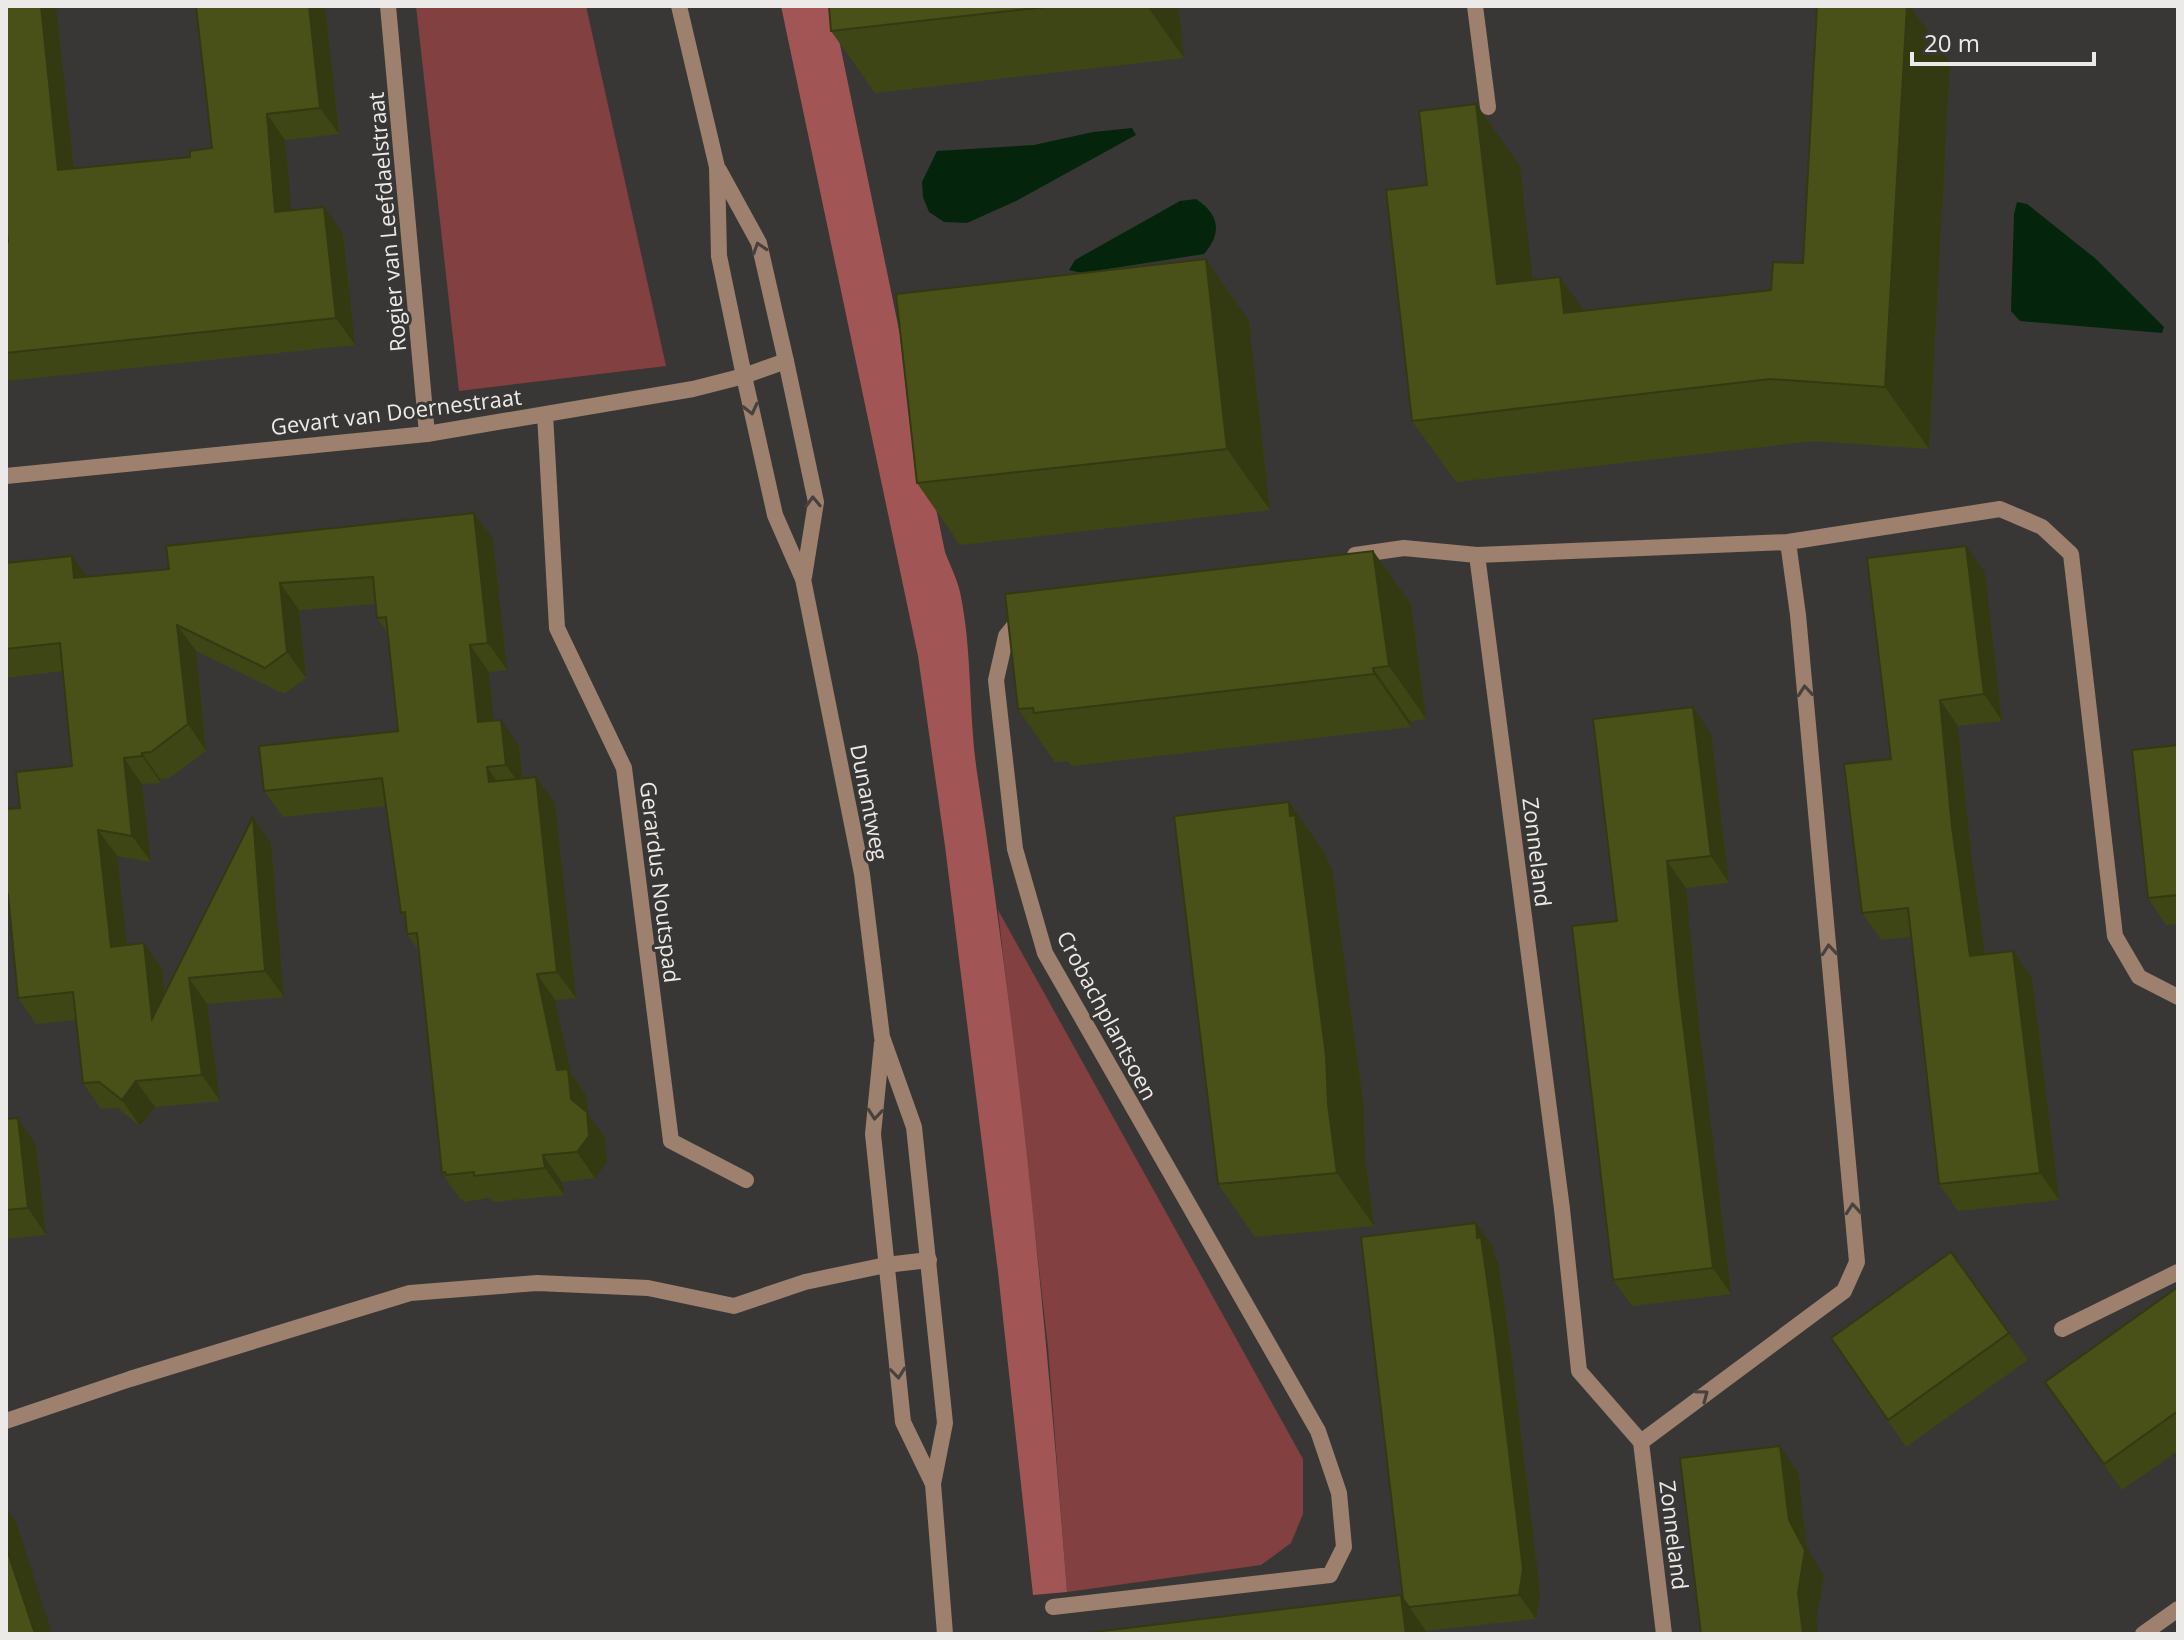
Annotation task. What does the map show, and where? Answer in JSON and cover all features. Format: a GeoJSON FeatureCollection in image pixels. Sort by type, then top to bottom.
{"type":"FeatureCollection","features":[{"type":"Feature","properties":{"kind":"street","name":"Rogier van Leefdaelstraat"},"geometry":{"type":"LineString","coordinates":[[388,6],[427,434]]}},
{"type":"Feature","properties":{"kind":"street","name":"Dunantweg"},"geometry":{"type":"LineString","coordinates":[[679,6],[717,167],[719,256],[744,376],[775,515],[803,579],[862,874],[882,1037],[873,1134],[903,1422],[933,1484]]}},
{"type":"Feature","properties":{"kind":"street"},"geometry":{"type":"LineString","coordinates":[[1475,6],[1488,107]]}},
{"type":"Feature","properties":{"kind":"street","name":"Dunantweg"},"geometry":{"type":"LineString","coordinates":[[717,167],[759,243],[816,502],[803,579]]}},
{"type":"Feature","properties":{"kind":"street","name":"Gevart van Doernestraat"},"geometry":{"type":"LineString","coordinates":[[6,476],[427,434],[693,389],[786,361]]}},
{"type":"Feature","properties":{"kind":"street","name":"Gerardus Noutspad"},"geometry":{"type":"LineString","coordinates":[[545,414],[557,628],[624,768],[671,1141],[746,1180]]}},
{"type":"Feature","properties":{"kind":"street"},"geometry":{"type":"LineString","coordinates":[[1344,556],[1404,548],[1477,555],[1788,542],[2000,509],[2042,527],[2071,554],[2115,936],[2139,977],[2178,997]]}},
{"type":"Feature","properties":{"kind":"street"},"geometry":{"type":"LineString","coordinates":[[1641,1442],[1844,1291],[1857,1262],[1799,631],[1788,542]]}},
{"type":"Feature","properties":{"kind":"street","name":"Zonneland"},"geometry":{"type":"LineString","coordinates":[[1477,555],[1562,1209],[1579,1371],[1641,1442],[1664,1634]]}},
{"type":"Feature","properties":{"kind":"street","name":"Crobachplantsoen"},"geometry":{"type":"LineString","coordinates":[[1038,607],[1026,613],[1006,636],[996,680],[1015,849],[1045,953],[1318,1431],[1339,1493],[1344,1547],[1330,1575],[1053,1607]]}},
{"type":"Feature","properties":{"kind":"street","name":"Dunantweg"},"geometry":{"type":"LineString","coordinates":[[882,1037],[914,1127],[929,1260],[945,1423],[933,1484],[945,1634]]}},
{"type":"Feature","properties":{"kind":"street"},"geometry":{"type":"LineString","coordinates":[[6,1421],[130,1379],[410,1293],[537,1283],[648,1288],[734,1306],[805,1282],[886,1265],[929,1260]]}},
{"type":"Feature","properties":{"kind":"street"},"geometry":{"type":"LineString","coordinates":[[2062,1329],[2178,1272]]}},
{"type":"Feature","properties":{"kind":"street"},"geometry":{"type":"LineString","coordinates":[[2143,1634],[2178,1609]]}},
{"type":"Feature","properties":{"kind":"shaded area"},"geometry":{"type":"Polygon","coordinates":[[[416,6],[586,6],[666,366],[459,391],[416,6]]]}},
{"type":"Feature","properties":{"kind":"shaded area"},"geometry":{"type":"Polygon","coordinates":[[[781,6],[832,6],[945,552],[960,592],[967,638],[975,756],[1030,1185],[1067,1592],[1033,1595],[998,1272],[918,656],[781,6]]]}},
{"type":"Feature","properties":{"kind":"shaded area"},"geometry":{"type":"Polygon","coordinates":[[[1132,128],[1136,135],[1016,201],[967,223],[944,222],[929,212],[923,197],[922,182],[937,151],[1034,145],[1093,132],[1132,128]]]}},
{"type":"Feature","properties":{"kind":"shaded area"},"geometry":{"type":"Polygon","coordinates":[[[1196,199],[1210,211],[1216,225],[1214,239],[1204,254],[1082,273],[1069,270],[1075,260],[1180,201],[1196,199]]]}},
{"type":"Feature","properties":{"kind":"shaded area"},"geometry":{"type":"Polygon","coordinates":[[[2017,202],[2027,204],[2096,259],[2164,327],[2162,333],[2020,321],[2011,311],[2017,202]]]}},
{"type":"Feature","properties":{"kind":"shaded area"},"geometry":{"type":"Polygon","coordinates":[[[998,910],[1303,1459],[1303,1514],[1291,1543],[1261,1565],[1067,1592],[1048,1347],[998,910]]]}},
{"type":"Feature","properties":{"kind":"building"},"geometry":{"type":"Polygon","coordinates":[[[6,6],[41,6],[58,170],[190,157],[190,151],[212,148],[196,6],[309,6],[320,108],[267,114],[275,212],[324,207],[336,318],[6,353],[6,6]]]}},
{"type":"Feature","properties":{"kind":"building"},"geometry":{"type":"Polygon","coordinates":[[[829,6],[1054,6],[831,31],[829,6]]]}},
{"type":"Feature","properties":{"kind":"building"},"geometry":{"type":"Polygon","coordinates":[[[1817,6],[1907,6],[1885,387],[1770,379],[1412,421],[1386,190],[1427,185],[1419,111],[1476,104],[1497,284],[1560,277],[1564,313],[1771,290],[1773,262],[1803,263],[1817,6]]]}},
{"type":"Feature","properties":{"kind":"building"},"geometry":{"type":"Polygon","coordinates":[[[1206,259],[1227,449],[917,483],[896,294],[1206,259]]]}},
{"type":"Feature","properties":{"kind":"building"},"geometry":{"type":"Polygon","coordinates":[[[474,513],[488,643],[470,645],[478,722],[501,720],[506,765],[487,767],[489,782],[536,777],[557,972],[537,974],[557,1070],[568,1069],[571,1099],[587,1112],[589,1136],[577,1152],[543,1155],[545,1168],[474,1176],[474,1172],[442,1173],[417,933],[407,934],[405,912],[401,913],[382,778],[264,791],[259,746],[398,731],[386,617],[377,618],[373,577],[280,583],[287,652],[265,668],[177,625],[188,724],[151,752],[124,758],[132,836],[98,830],[111,947],[144,943],[152,1019],[253,817],[265,971],[189,978],[202,1075],[136,1081],[122,1100],[99,1082],[83,1083],[73,992],[18,998],[6,896],[6,809],[20,808],[16,772],[72,766],[60,643],[6,649],[6,563],[72,556],[74,578],[169,569],[166,546],[474,513]]]}},
{"type":"Feature","properties":{"kind":"building"},"geometry":{"type":"Polygon","coordinates":[[[1966,546],[1984,694],[1940,700],[1952,827],[1970,956],[2013,951],[2040,1173],[1939,1184],[1908,908],[1862,913],[1844,764],[1891,759],[1867,558],[1966,546]]]}},
{"type":"Feature","properties":{"kind":"building"},"geometry":{"type":"Polygon","coordinates":[[[1373,551],[1389,666],[1373,668],[1374,674],[1034,713],[1033,708],[1018,709],[1005,594],[1373,551]]]}},
{"type":"Feature","properties":{"kind":"building"},"geometry":{"type":"Polygon","coordinates":[[[1693,707],[1711,856],[1667,861],[1679,990],[1713,1268],[1613,1280],[1572,926],[1617,921],[1593,719],[1693,707]]]}},
{"type":"Feature","properties":{"kind":"building"},"geometry":{"type":"Polygon","coordinates":[[[2178,745],[2178,895],[2148,898],[2132,750],[2178,745]]]}},
{"type":"Feature","properties":{"kind":"building"},"geometry":{"type":"Polygon","coordinates":[[[1289,802],[1290,816],[1295,815],[1326,1056],[1328,1104],[1337,1173],[1218,1184],[1174,816],[1289,802]]]}},
{"type":"Feature","properties":{"kind":"building"},"geometry":{"type":"Polygon","coordinates":[[[18,1118],[28,1208],[6,1210],[6,1119],[18,1118]]]}},
{"type":"Feature","properties":{"kind":"building"},"geometry":{"type":"Polygon","coordinates":[[[1476,1223],[1477,1238],[1481,1237],[1495,1335],[1523,1569],[1519,1595],[1409,1607],[1403,1599],[1361,1237],[1476,1223]]]}},
{"type":"Feature","properties":{"kind":"building"},"geometry":{"type":"Polygon","coordinates":[[[1951,1252],[2009,1333],[1888,1420],[1831,1338],[1951,1252]]]}},
{"type":"Feature","properties":{"kind":"building"},"geometry":{"type":"Polygon","coordinates":[[[2178,1287],[2178,1411],[2104,1464],[2045,1382],[2178,1287]]]}},
{"type":"Feature","properties":{"kind":"building"},"geometry":{"type":"Polygon","coordinates":[[[1780,1446],[1789,1520],[1805,1550],[1798,1593],[1803,1634],[1701,1634],[1680,1458],[1780,1446]]]}},
{"type":"Feature","properties":{"kind":"building"},"geometry":{"type":"Polygon","coordinates":[[[6,1547],[35,1634],[6,1634],[6,1547]]]}},
{"type":"Feature","properties":{"kind":"building"},"geometry":{"type":"Polygon","coordinates":[[[1401,1595],[1406,1634],[1078,1634],[1401,1595]]]}}]}
